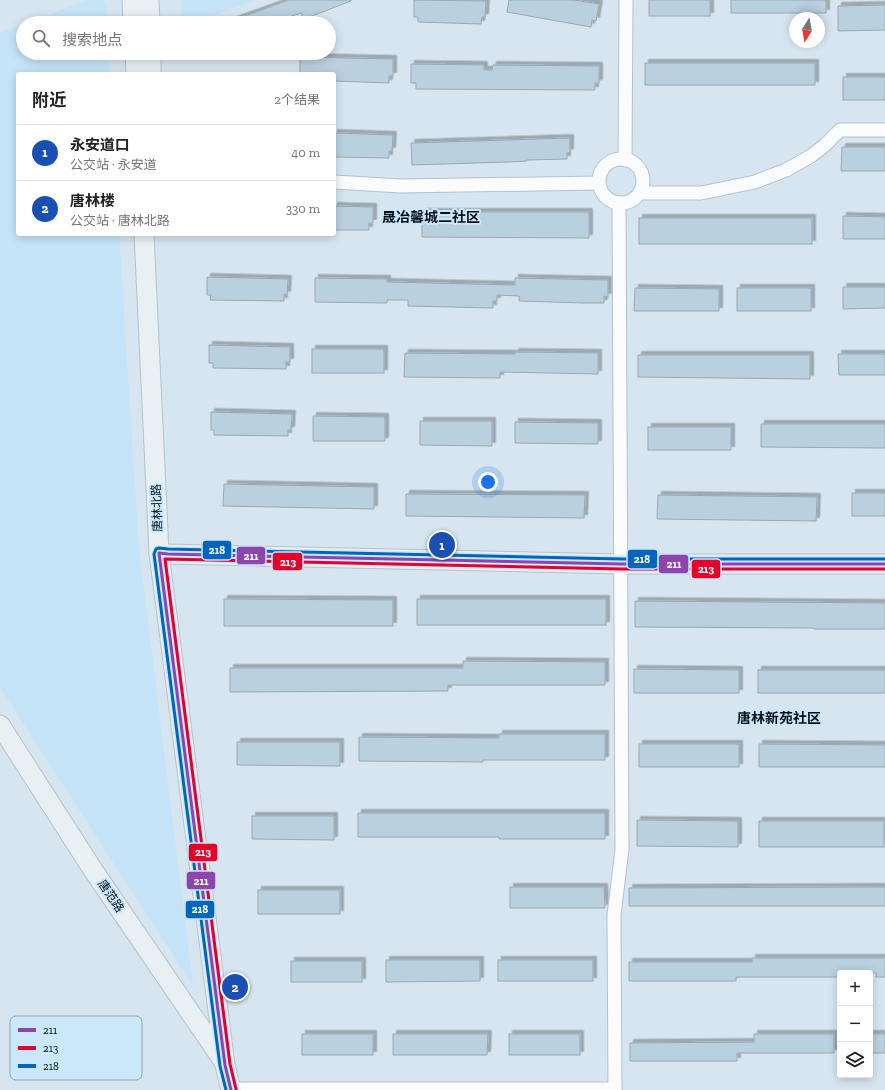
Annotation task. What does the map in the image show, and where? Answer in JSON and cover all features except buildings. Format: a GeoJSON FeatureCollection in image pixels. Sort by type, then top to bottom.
{"type":"FeatureCollection","features":[{"type":"Feature","properties":{"kind":"main road"},"geometry":{"type":"LineString","coordinates":[[132,0],[133,16]]}},
{"type":"Feature","properties":{"kind":"main road"},"geometry":{"type":"LineString","coordinates":[[149,0],[150,16]]}},
{"type":"Feature","properties":{"kind":"main road"},"geometry":{"type":"LineString","coordinates":[[135,60],[136,72]]}},
{"type":"Feature","properties":{"kind":"main road"},"geometry":{"type":"LineString","coordinates":[[151,60],[151,72]]}},
{"type":"Feature","properties":{"kind":"main road","name":"唐林北路"},"geometry":{"type":"LineString","coordinates":[[144,236],[164,554],[225,1065],[236,1090]]}},
{"type":"Feature","properties":{"kind":"main road","name":"唐林北路"},"geometry":{"type":"LineString","coordinates":[[157,236],[164,554],[236,1090]]}},
{"type":"Feature","properties":{"kind":"main road"},"geometry":{"type":"LineString","coordinates":[[164,554],[622,564],[885,564]]}},
{"type":"Feature","properties":{"kind":"main road","name":"唐范路"},"geometry":{"type":"LineString","coordinates":[[0,725],[93,870],[225,1065]]}},
{"type":"Feature","properties":{"kind":"street"},"geometry":{"type":"LineString","coordinates":[[625,160],[626,0]]}},
{"type":"Feature","properties":{"kind":"street"},"geometry":{"type":"LineString","coordinates":[[639,193],[701,193],[754,182],[786,170],[811,156],[840,130],[885,130]]}},
{"type":"Feature","properties":{"kind":"street"},"geometry":{"type":"LineString","coordinates":[[625,160],[631,162],[641,173],[643,180],[642,187],[636,198],[631,201],[625,203],[613,202],[604,195],[601,189],[599,183],[602,170],[606,165],[612,162],[625,160]]}},
{"type":"Feature","properties":{"kind":"street"},"geometry":{"type":"LineString","coordinates":[[336,182],[401,186],[599,183]]}},
{"type":"Feature","properties":{"kind":"street"},"geometry":{"type":"LineString","coordinates":[[236,1090],[614,1090],[614,915],[622,849],[622,564],[619,203]]}},
{"type":"Feature","properties":{"kind":"shaded area"},"geometry":{"type":"Polygon","coordinates":[[[88,0],[104,0],[106,5],[107,16],[46,16],[88,0]]]}},
{"type":"Feature","properties":{"kind":"shaded area"},"geometry":{"type":"Polygon","coordinates":[[[182,0],[256,0],[212,16],[181,16],[182,0]]]}},
{"type":"Feature","properties":{"kind":"shaded area"},"geometry":{"type":"Polygon","coordinates":[[[16,27],[16,60],[108,60],[109,72],[16,72],[16,236],[119,236],[139,550],[193,986],[0,687],[0,33],[16,27]]]}},
{"type":"Feature","properties":{"kind":"transit line","name":"218"},"geometry":{"type":"LineString","coordinates":[[226,1090],[220,1066],[154,554],[156,549],[621,559],[885,559]]}},
{"type":"Feature","properties":{"kind":"transit line","name":"211"},"geometry":{"type":"LineString","coordinates":[[231,1090],[225,1065],[159,553],[621,564],[885,564]]}},
{"type":"Feature","properties":{"kind":"transit line","name":"213"},"geometry":{"type":"LineString","coordinates":[[236,1089],[230,1064],[165,559],[621,569],[885,569]]}},
{"type":"Feature","properties":{"kind":"place","name":"永安道口"},"geometry":{"type":"Point","coordinates":[442,545]}},
{"type":"Feature","properties":{"kind":"place","name":"唐林楼"},"geometry":{"type":"Point","coordinates":[235,987]}},
{"type":"Feature","properties":{"kind":"district","name":"晟冶馨城二社区"},"geometry":{"type":"Point","coordinates":[431,217]}},
{"type":"Feature","properties":{"kind":"district","name":"唐林新苑社区"},"geometry":{"type":"Point","coordinates":[779,718]}}]}
